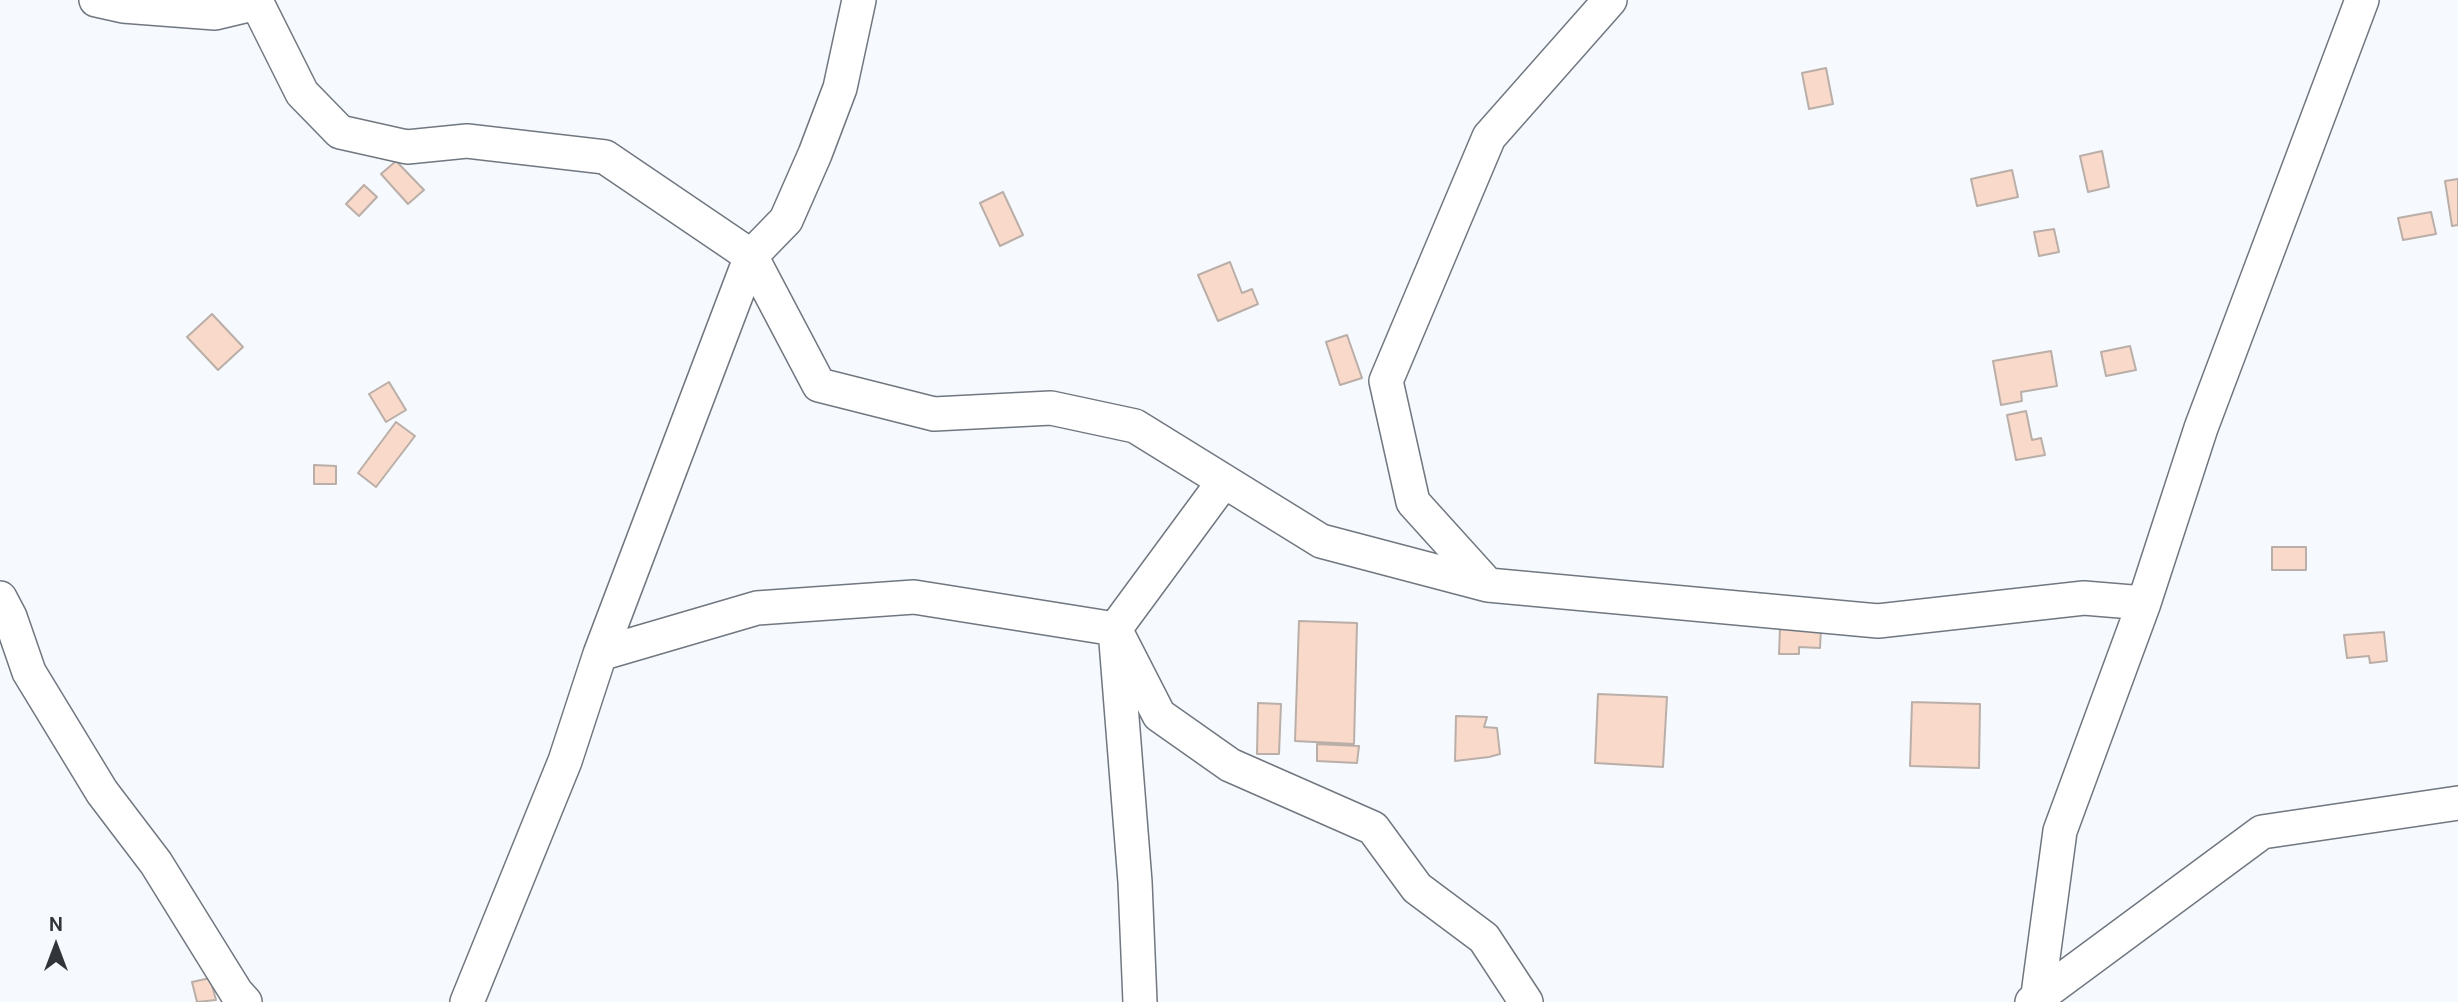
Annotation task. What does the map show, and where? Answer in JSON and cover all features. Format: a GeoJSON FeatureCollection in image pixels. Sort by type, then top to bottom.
{"type":"FeatureCollection","features":[{"type":"Feature","properties":{"kind":"street"},"geometry":{"type":"LineString","coordinates":[[96,0],[123,6],[215,13],[257,3],[302,93],[340,132],[407,147],[467,141],[605,157],[751,256],[819,385],[934,414],[1051,408],[1135,426],[1321,541],[1488,585],[1878,621],[2084,598],[2144,603]]}},
{"type":"Feature","properties":{"kind":"street"},"geometry":{"type":"LineString","coordinates":[[467,1002],[565,761],[600,654],[751,256],[786,220],[815,154],[840,88],[859,0]]}},
{"type":"Feature","properties":{"kind":"street"},"geometry":{"type":"LineString","coordinates":[[1488,585],[1413,502],[1386,381],[1489,137],[1610,0]]}},
{"type":"Feature","properties":{"kind":"street"},"geometry":{"type":"LineString","coordinates":[[2035,1001],[2060,831],[2144,603],[2201,428],[2362,0]]}},
{"type":"Feature","properties":{"kind":"street"},"geometry":{"type":"LineString","coordinates":[[1140,1002],[1135,882],[1115,629],[1224,481]]}},
{"type":"Feature","properties":{"kind":"street"},"geometry":{"type":"LineString","coordinates":[[600,654],[757,608],[914,597],[1115,629]]}},
{"type":"Feature","properties":{"kind":"street"},"geometry":{"type":"LineString","coordinates":[[0,598],[35,683],[102,792],[156,863],[236,992],[245,1002]]}},
{"type":"Feature","properties":{"kind":"street"},"geometry":{"type":"LineString","coordinates":[[1115,629],[1159,715],[1230,765],[1373,828],[1417,888],[1484,938],[1526,1002]]}},
{"type":"Feature","properties":{"kind":"street"},"geometry":{"type":"LineString","coordinates":[[2035,1001],[2262,832],[2458,803]]}},
{"type":"Feature","properties":{"kind":"building"},"geometry":{"type":"Polygon","coordinates":[[[1826,68],[1833,104],[1809,109],[1802,73],[1826,68]]]}},
{"type":"Feature","properties":{"kind":"building"},"geometry":{"type":"Polygon","coordinates":[[[2102,151],[2109,187],[2088,192],[2080,156],[2102,151]]]}},
{"type":"Feature","properties":{"kind":"building"},"geometry":{"type":"Polygon","coordinates":[[[396,161],[424,190],[408,204],[381,174],[396,161]]]}},
{"type":"Feature","properties":{"kind":"building"},"geometry":{"type":"Polygon","coordinates":[[[2012,170],[2018,197],[1977,206],[1971,179],[2012,170]]]}},
{"type":"Feature","properties":{"kind":"building"},"geometry":{"type":"Polygon","coordinates":[[[2458,179],[2458,225],[2452,226],[2445,181],[2458,179]]]}},
{"type":"Feature","properties":{"kind":"building"},"geometry":{"type":"Polygon","coordinates":[[[364,185],[377,197],[359,216],[346,204],[364,185]]]}},
{"type":"Feature","properties":{"kind":"building"},"geometry":{"type":"Polygon","coordinates":[[[1003,192],[1023,235],[1000,246],[980,203],[1003,192]]]}},
{"type":"Feature","properties":{"kind":"building"},"geometry":{"type":"Polygon","coordinates":[[[2431,212],[2436,234],[2403,240],[2398,218],[2431,212]]]}},
{"type":"Feature","properties":{"kind":"building"},"geometry":{"type":"Polygon","coordinates":[[[2054,229],[2059,252],[2039,256],[2034,232],[2054,229]]]}},
{"type":"Feature","properties":{"kind":"building"},"geometry":{"type":"Polygon","coordinates":[[[1230,262],[1242,293],[1252,289],[1258,304],[1218,321],[1198,275],[1230,262]]]}},
{"type":"Feature","properties":{"kind":"building"},"geometry":{"type":"Polygon","coordinates":[[[212,314],[243,347],[218,370],[187,337],[212,314]]]}},
{"type":"Feature","properties":{"kind":"building"},"geometry":{"type":"Polygon","coordinates":[[[1347,335],[1362,378],[1340,385],[1326,342],[1347,335]]]}},
{"type":"Feature","properties":{"kind":"building"},"geometry":{"type":"Polygon","coordinates":[[[2130,346],[2136,370],[2106,376],[2101,352],[2130,346]]]}},
{"type":"Feature","properties":{"kind":"building"},"geometry":{"type":"Polygon","coordinates":[[[2051,351],[2057,386],[2021,392],[2022,401],[2001,405],[1993,361],[2051,351]]]}},
{"type":"Feature","properties":{"kind":"building"},"geometry":{"type":"Polygon","coordinates":[[[389,382],[406,410],[386,422],[369,394],[389,382]]]}},
{"type":"Feature","properties":{"kind":"building"},"geometry":{"type":"Polygon","coordinates":[[[2026,411],[2032,440],[2041,438],[2045,455],[2016,460],[2007,415],[2026,411]]]}},
{"type":"Feature","properties":{"kind":"building"},"geometry":{"type":"Polygon","coordinates":[[[396,422],[415,436],[376,487],[358,473],[396,422]]]}},
{"type":"Feature","properties":{"kind":"building"},"geometry":{"type":"Polygon","coordinates":[[[314,465],[336,466],[336,484],[314,484],[314,465]]]}},
{"type":"Feature","properties":{"kind":"building"},"geometry":{"type":"Polygon","coordinates":[[[2272,547],[2306,547],[2306,570],[2272,570],[2272,547]]]}},
{"type":"Feature","properties":{"kind":"building"},"geometry":{"type":"Polygon","coordinates":[[[1299,621],[1357,623],[1354,744],[1295,741],[1299,621]]]}},
{"type":"Feature","properties":{"kind":"building"},"geometry":{"type":"Polygon","coordinates":[[[1780,627],[1821,628],[1820,648],[1799,647],[1799,654],[1779,654],[1780,627]]]}},
{"type":"Feature","properties":{"kind":"building"},"geometry":{"type":"Polygon","coordinates":[[[2384,632],[2387,661],[2370,663],[2369,656],[2347,658],[2344,635],[2384,632]]]}},
{"type":"Feature","properties":{"kind":"building"},"geometry":{"type":"Polygon","coordinates":[[[1598,694],[1667,697],[1663,767],[1595,763],[1598,694]]]}},
{"type":"Feature","properties":{"kind":"building"},"geometry":{"type":"Polygon","coordinates":[[[1912,702],[1980,704],[1979,768],[1910,766],[1912,702]]]}},
{"type":"Feature","properties":{"kind":"building"},"geometry":{"type":"Polygon","coordinates":[[[1258,703],[1281,704],[1279,754],[1257,754],[1258,703]]]}},
{"type":"Feature","properties":{"kind":"building"},"geometry":{"type":"Polygon","coordinates":[[[1456,716],[1487,717],[1484,727],[1497,728],[1500,754],[1455,761],[1456,716]]]}},
{"type":"Feature","properties":{"kind":"building"},"geometry":{"type":"Polygon","coordinates":[[[1317,744],[1359,746],[1357,763],[1317,761],[1317,744]]]}},
{"type":"Feature","properties":{"kind":"building"},"geometry":{"type":"Polygon","coordinates":[[[210,978],[216,1000],[197,1002],[192,982],[210,978]]]}}]}
